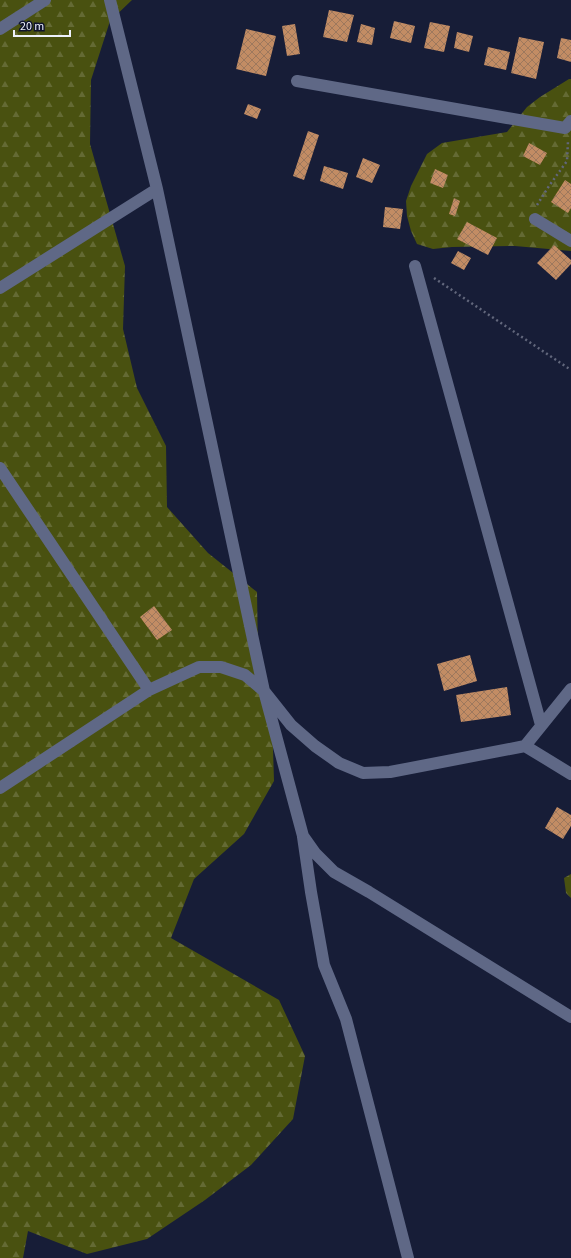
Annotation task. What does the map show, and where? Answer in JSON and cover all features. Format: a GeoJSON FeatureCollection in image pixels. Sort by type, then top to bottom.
{"type":"FeatureCollection","features":[{"type":"Feature","properties":{"kind":"street"},"geometry":{"type":"LineString","coordinates":[[0,28],[44,0]]}},
{"type":"Feature","properties":{"kind":"street"},"geometry":{"type":"LineString","coordinates":[[110,0],[157,189],[264,691],[303,836],[324,964],[346,1019],[408,1258]]}},
{"type":"Feature","properties":{"kind":"street"},"geometry":{"type":"LineString","coordinates":[[297,81],[507,118],[568,124]]}},
{"type":"Feature","properties":{"kind":"street"},"geometry":{"type":"LineString","coordinates":[[0,288],[157,189]]}},
{"type":"Feature","properties":{"kind":"street"},"geometry":{"type":"LineString","coordinates":[[535,219],[571,241]]}},
{"type":"Feature","properties":{"kind":"street"},"geometry":{"type":"LineString","coordinates":[[416,266],[541,725]]}},
{"type":"Feature","properties":{"kind":"street"},"geometry":{"type":"LineString","coordinates":[[0,468],[149,690]]}},
{"type":"Feature","properties":{"kind":"street"},"geometry":{"type":"LineString","coordinates":[[0,788],[149,690],[200,667],[222,667],[245,675],[264,691],[291,725],[315,746],[339,764],[363,773],[390,772],[525,746],[571,689]]}},
{"type":"Feature","properties":{"kind":"street"},"geometry":{"type":"LineString","coordinates":[[525,746],[571,774]]}},
{"type":"Feature","properties":{"kind":"street"},"geometry":{"type":"LineString","coordinates":[[303,836],[315,853],[334,872],[369,892],[571,1017]]}},
{"type":"Feature","properties":{"kind":"path"},"geometry":{"type":"LineString","coordinates":[[535,219],[535,208],[567,160],[569,144],[568,124]]}},
{"type":"Feature","properties":{"kind":"path"},"geometry":{"type":"LineString","coordinates":[[416,266],[571,370]]}},
{"type":"Feature","properties":{"kind":"green space"},"geometry":{"type":"Polygon","coordinates":[[[0,0],[132,0],[110,21],[91,80],[90,144],[125,266],[123,329],[137,388],[166,446],[167,507],[208,553],[257,592],[258,654],[272,717],[274,781],[244,834],[194,879],[171,938],[279,1000],[305,1056],[293,1119],[251,1165],[205,1200],[147,1239],[87,1254],[28,1231],[23,1258],[0,1258],[0,0]]]}},
{"type":"Feature","properties":{"kind":"green space"},"geometry":{"type":"Polygon","coordinates":[[[571,79],[571,251],[515,246],[452,247],[433,249],[417,244],[411,231],[407,216],[406,201],[411,186],[427,154],[442,143],[507,132],[527,107],[571,79]]]}},
{"type":"Feature","properties":{"kind":"green space"},"geometry":{"type":"Polygon","coordinates":[[[571,874],[571,898],[566,893],[564,878],[571,874]]]}},
{"type":"Feature","properties":{"kind":"building"},"geometry":{"type":"Polygon","coordinates":[[[329,10],[354,15],[347,42],[323,37],[329,10]]]}},
{"type":"Feature","properties":{"kind":"building"},"geometry":{"type":"Polygon","coordinates":[[[394,21],[415,26],[411,43],[390,38],[394,21]]]}},
{"type":"Feature","properties":{"kind":"building"},"geometry":{"type":"Polygon","coordinates":[[[430,22],[450,26],[444,52],[424,48],[430,22]]]}},
{"type":"Feature","properties":{"kind":"building"},"geometry":{"type":"Polygon","coordinates":[[[295,24],[300,54],[287,56],[282,26],[295,24]]]}},
{"type":"Feature","properties":{"kind":"building"},"geometry":{"type":"Polygon","coordinates":[[[361,24],[375,28],[372,45],[357,42],[361,24]]]}},
{"type":"Feature","properties":{"kind":"building"},"geometry":{"type":"Polygon","coordinates":[[[246,29],[276,36],[266,76],[236,69],[246,29]]]}},
{"type":"Feature","properties":{"kind":"building"},"geometry":{"type":"Polygon","coordinates":[[[457,32],[473,36],[469,52],[454,48],[457,32]]]}},
{"type":"Feature","properties":{"kind":"building"},"geometry":{"type":"Polygon","coordinates":[[[519,37],[544,42],[536,79],[511,73],[519,37]]]}},
{"type":"Feature","properties":{"kind":"building"},"geometry":{"type":"Polygon","coordinates":[[[561,38],[571,40],[571,62],[557,58],[561,38]]]}},
{"type":"Feature","properties":{"kind":"building"},"geometry":{"type":"Polygon","coordinates":[[[488,47],[510,52],[506,70],[484,65],[488,47]]]}},
{"type":"Feature","properties":{"kind":"building"},"geometry":{"type":"Polygon","coordinates":[[[248,104],[261,109],[257,119],[244,114],[248,104]]]}},
{"type":"Feature","properties":{"kind":"building"},"geometry":{"type":"Polygon","coordinates":[[[308,131],[319,135],[304,180],[293,176],[308,131]]]}},
{"type":"Feature","properties":{"kind":"building"},"geometry":{"type":"Polygon","coordinates":[[[529,143],[547,153],[540,165],[523,156],[529,143]]]}},
{"type":"Feature","properties":{"kind":"building"},"geometry":{"type":"Polygon","coordinates":[[[363,158],[380,165],[372,183],[356,177],[363,158]]]}},
{"type":"Feature","properties":{"kind":"building"},"geometry":{"type":"Polygon","coordinates":[[[324,166],[348,173],[343,189],[320,181],[324,166]]]}},
{"type":"Feature","properties":{"kind":"building"},"geometry":{"type":"Polygon","coordinates":[[[435,169],[448,175],[443,188],[430,183],[435,169]]]}},
{"type":"Feature","properties":{"kind":"building"},"geometry":{"type":"Polygon","coordinates":[[[565,180],[571,184],[571,208],[568,213],[551,202],[565,180]]]}},
{"type":"Feature","properties":{"kind":"building"},"geometry":{"type":"Polygon","coordinates":[[[454,198],[460,201],[455,216],[449,214],[454,198]]]}},
{"type":"Feature","properties":{"kind":"building"},"geometry":{"type":"Polygon","coordinates":[[[385,207],[403,209],[400,229],[383,227],[385,207]]]}},
{"type":"Feature","properties":{"kind":"building"},"geometry":{"type":"Polygon","coordinates":[[[467,222],[497,238],[488,255],[457,239],[467,222]]]}},
{"type":"Feature","properties":{"kind":"building"},"geometry":{"type":"Polygon","coordinates":[[[554,245],[571,260],[571,264],[556,280],[537,263],[554,245]]]}},
{"type":"Feature","properties":{"kind":"building"},"geometry":{"type":"Polygon","coordinates":[[[458,251],[471,258],[464,270],[451,263],[458,251]]]}},
{"type":"Feature","properties":{"kind":"building"},"geometry":{"type":"Polygon","coordinates":[[[154,606],[172,630],[157,640],[140,617],[154,606]]]}},
{"type":"Feature","properties":{"kind":"building"},"geometry":{"type":"Polygon","coordinates":[[[470,655],[477,681],[444,691],[437,664],[470,655]]]}},
{"type":"Feature","properties":{"kind":"building"},"geometry":{"type":"Polygon","coordinates":[[[507,687],[511,715],[461,722],[456,695],[507,687]]]}},
{"type":"Feature","properties":{"kind":"building"},"geometry":{"type":"Polygon","coordinates":[[[557,807],[571,815],[571,826],[563,839],[545,828],[557,807]]]}}]}
